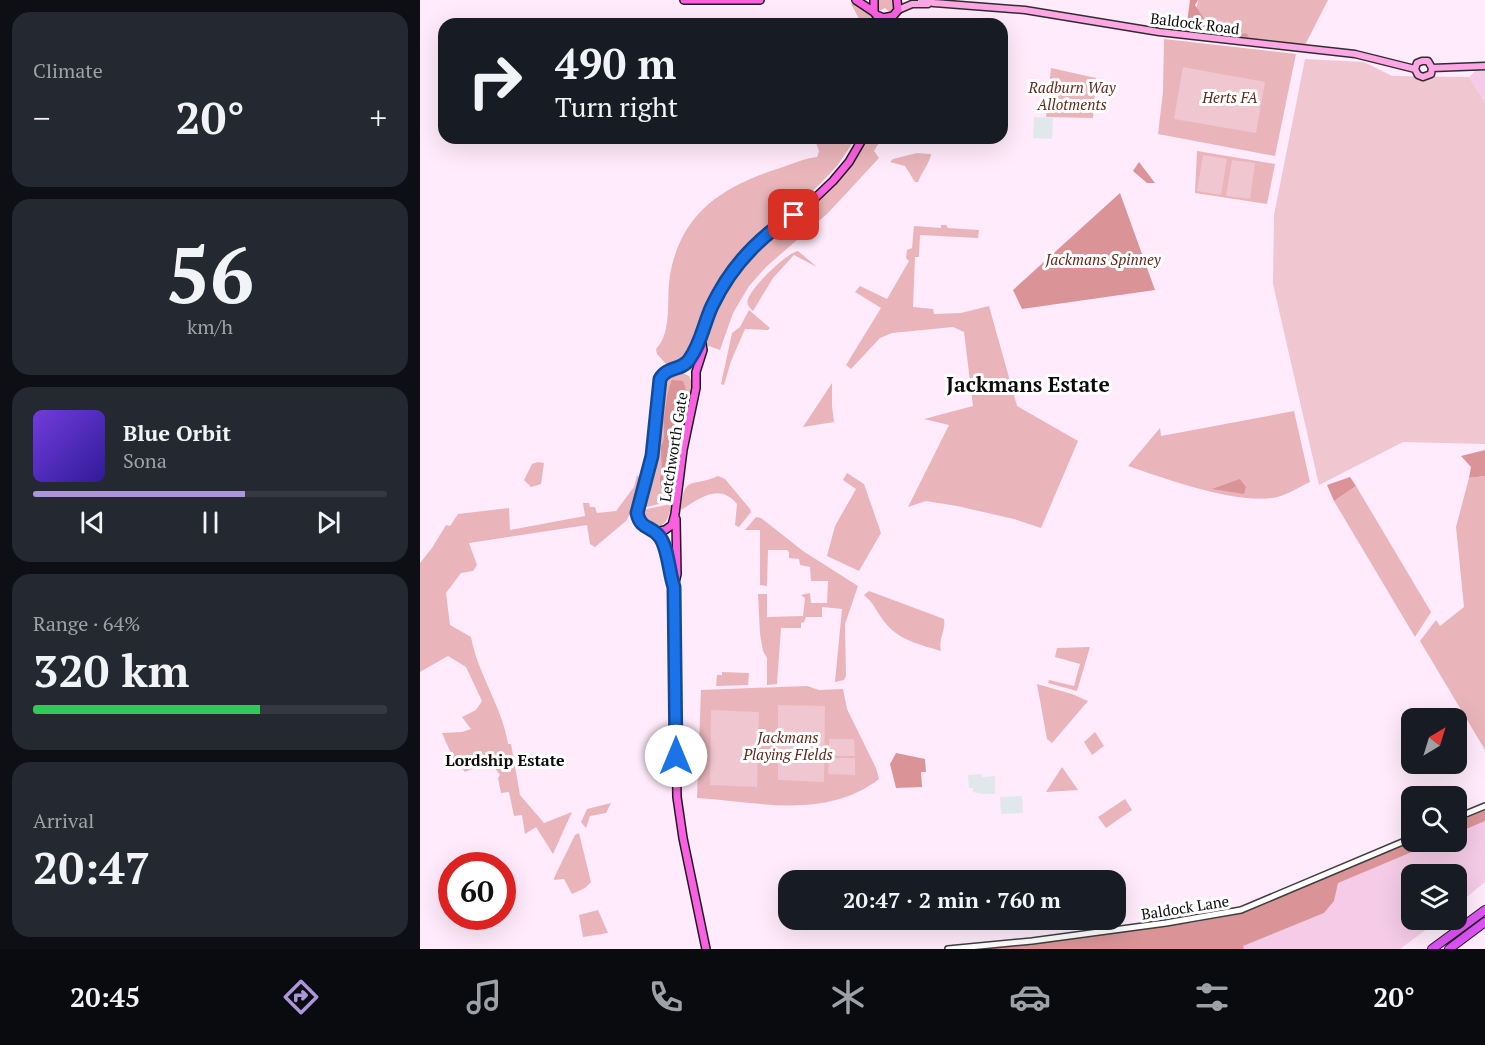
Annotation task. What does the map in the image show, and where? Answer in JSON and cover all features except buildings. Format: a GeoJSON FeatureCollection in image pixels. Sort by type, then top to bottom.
{"type":"FeatureCollection","features":[{"type":"Feature","properties":{"kind":"highway"},"geometry":{"type":"LineString","coordinates":[[1432,949],[1485,910]]}},
{"type":"Feature","properties":{"kind":"highway"},"geometry":{"type":"LineString","coordinates":[[1449,949],[1485,922]]}},
{"type":"Feature","properties":{"kind":"main road"},"geometry":{"type":"LineString","coordinates":[[684,0],[760,0]]}},
{"type":"Feature","properties":{"kind":"main road"},"geometry":{"type":"LineString","coordinates":[[856,0],[879,18]]}},
{"type":"Feature","properties":{"kind":"main road"},"geometry":{"type":"LineString","coordinates":[[874,0],[876,14]]}},
{"type":"Feature","properties":{"kind":"main road"},"geometry":{"type":"LineString","coordinates":[[895,18],[897,0]]}},
{"type":"Feature","properties":{"kind":"main road","name":"Baldock Road"},"geometry":{"type":"LineString","coordinates":[[921,0],[934,3]]}},
{"type":"Feature","properties":{"kind":"main road","name":"Baldock Road"},"geometry":{"type":"LineString","coordinates":[[897,11],[912,4],[934,3],[1004,7],[1159,33],[1355,54],[1415,69]]}},
{"type":"Feature","properties":{"kind":"main road"},"geometry":{"type":"LineString","coordinates":[[876,14],[888,18],[897,11]]}},
{"type":"Feature","properties":{"kind":"main road"},"geometry":{"type":"LineString","coordinates":[[1422,61],[1428,61],[1432,68],[1431,74],[1423,77],[1418,75],[1415,69],[1417,63],[1422,61]]}},
{"type":"Feature","properties":{"kind":"main road"},"geometry":{"type":"LineString","coordinates":[[1432,68],[1485,66]]}},
{"type":"Feature","properties":{"kind":"main road"},"geometry":{"type":"LineString","coordinates":[[680,367],[688,362],[701,338],[711,307],[733,270],[768,233],[812,201],[833,181],[849,162],[860,144]]}},
{"type":"Feature","properties":{"kind":"main road"},"geometry":{"type":"LineString","coordinates":[[696,377],[703,350],[701,338]]}},
{"type":"Feature","properties":{"kind":"main road","name":"Letchworth Gate"},"geometry":{"type":"LineString","coordinates":[[680,367],[696,377],[696,388],[683,450],[672,525],[665,530],[655,532],[648,530],[639,521],[637,513],[652,456],[660,379],[663,373],[680,367]]}},
{"type":"Feature","properties":{"kind":"main road","name":"Letchworth Gate"},"geometry":{"type":"LineString","coordinates":[[675,514],[677,797],[704,949]]}},
{"type":"Feature","properties":{"kind":"main road","name":"Letchworth Gate"},"geometry":{"type":"LineString","coordinates":[[655,532],[664,543],[669,574],[674,587]]}},
{"type":"Feature","properties":{"kind":"street"},"geometry":{"type":"LineString","coordinates":[[1467,813],[1485,806]]}},
{"type":"Feature","properties":{"kind":"street","name":"Baldock Lane"},"geometry":{"type":"LineString","coordinates":[[948,949],[1032,941],[1242,910],[1401,843]]}},
{"type":"Feature","properties":{"kind":"shaded area"},"geometry":{"type":"Polygon","coordinates":[[[1478,68],[1485,68],[1485,103],[1469,77],[1478,68]]]}},
{"type":"Feature","properties":{"kind":"shaded area"},"geometry":{"type":"Polygon","coordinates":[[[1034,117],[1053,118],[1052,139],[1033,138],[1034,117]]]}},
{"type":"Feature","properties":{"kind":"shaded area"},"geometry":{"type":"Polygon","coordinates":[[[982,774],[982,777],[995,776],[995,794],[973,792],[973,788],[969,788],[968,775],[982,774]]]}},
{"type":"Feature","properties":{"kind":"shaded area"},"geometry":{"type":"Polygon","coordinates":[[[1022,796],[1023,813],[1001,814],[1000,797],[1022,796]]]}},
{"type":"Feature","properties":{"kind":"shaded area"},"geometry":{"type":"Polygon","coordinates":[[[1485,821],[1485,882],[1467,897],[1467,864],[1401,864],[1401,930],[1426,930],[1400,949],[1244,949],[1242,946],[1324,913],[1334,901],[1337,883],[1413,852],[1467,852],[1467,829],[1485,821]]]}},
{"type":"Feature","properties":{"kind":"green space"},"geometry":{"type":"Polygon","coordinates":[[[878,0],[893,0],[894,6],[891,13],[885,8],[877,12],[878,0]]]}},
{"type":"Feature","properties":{"kind":"green space"},"geometry":{"type":"Polygon","coordinates":[[[1190,0],[1198,0],[1195,5],[1208,25],[1211,24],[1221,31],[1248,34],[1247,37],[1186,30],[1190,0]]]}},
{"type":"Feature","properties":{"kind":"green space"},"geometry":{"type":"Polygon","coordinates":[[[1198,0],[1328,0],[1305,45],[1191,36],[1198,0]]]}},
{"type":"Feature","properties":{"kind":"green space"},"geometry":{"type":"Polygon","coordinates":[[[858,2],[873,18],[859,18],[851,4],[858,2]]]}},
{"type":"Feature","properties":{"kind":"green space","name":"Herts FA"},"geometry":{"type":"Polygon","coordinates":[[[1164,39],[1296,54],[1275,156],[1158,134],[1163,92],[1164,39]]]}},
{"type":"Feature","properties":{"kind":"green space"},"geometry":{"type":"Polygon","coordinates":[[[1305,59],[1364,62],[1392,76],[1469,77],[1485,103],[1485,444],[1403,442],[1319,485],[1273,284],[1274,215],[1305,59]]]}},
{"type":"Feature","properties":{"kind":"green space"},"geometry":{"type":"Polygon","coordinates":[[[1183,67],[1265,82],[1256,133],[1174,119],[1183,67]]]}},
{"type":"Feature","properties":{"kind":"green space","name":"Radburn Way Allotments"},"geometry":{"type":"Polygon","coordinates":[[[1051,68],[1096,78],[1093,118],[1046,117],[1051,68]]]}},
{"type":"Feature","properties":{"kind":"green space"},"geometry":{"type":"Polygon","coordinates":[[[816,144],[852,144],[837,166],[818,186],[793,208],[771,222],[739,253],[712,289],[688,354],[682,361],[666,364],[657,354],[656,349],[665,334],[667,324],[670,275],[675,253],[694,219],[722,194],[739,184],[802,160],[817,157],[819,151],[816,144]]]}},
{"type":"Feature","properties":{"kind":"green space"},"geometry":{"type":"Polygon","coordinates":[[[864,144],[878,144],[874,151],[879,158],[828,213],[767,266],[749,286],[733,313],[720,350],[706,345],[717,308],[736,273],[754,253],[829,191],[850,166],[864,144]]]}},
{"type":"Feature","properties":{"kind":"green space"},"geometry":{"type":"Polygon","coordinates":[[[1197,151],[1275,164],[1267,204],[1195,193],[1197,151]]]}},
{"type":"Feature","properties":{"kind":"green space"},"geometry":{"type":"Polygon","coordinates":[[[917,153],[931,154],[918,182],[915,182],[905,166],[890,162],[893,159],[917,153]]]}},
{"type":"Feature","properties":{"kind":"green space"},"geometry":{"type":"Polygon","coordinates":[[[1203,155],[1227,159],[1221,195],[1197,191],[1203,155]]]}},
{"type":"Feature","properties":{"kind":"green space"},"geometry":{"type":"Polygon","coordinates":[[[1232,160],[1255,163],[1250,199],[1226,196],[1232,160]]]}},
{"type":"Feature","properties":{"kind":"green space"},"geometry":{"type":"Polygon","coordinates":[[[1139,162],[1155,183],[1147,183],[1133,171],[1139,162]]]}},
{"type":"Feature","properties":{"kind":"green space","name":"Jackmans Spinney"},"geometry":{"type":"Polygon","coordinates":[[[1120,193],[1155,290],[1022,309],[1013,290],[1120,193]]]}},
{"type":"Feature","properties":{"kind":"green space"},"geometry":{"type":"Polygon","coordinates":[[[941,225],[946,225],[948,228],[979,230],[978,238],[920,235],[919,257],[915,257],[913,307],[933,309],[934,314],[961,313],[989,306],[1017,406],[1078,441],[1041,528],[1014,519],[926,501],[908,507],[949,425],[924,419],[973,406],[964,332],[953,327],[892,333],[880,338],[851,369],[846,365],[881,308],[855,292],[860,286],[887,299],[909,261],[906,258],[907,250],[912,248],[914,226],[941,228],[941,225]]]}},
{"type":"Feature","properties":{"kind":"green space"},"geometry":{"type":"Polygon","coordinates":[[[798,251],[817,267],[794,255],[773,278],[753,311],[748,301],[756,287],[778,264],[798,251]]]}},
{"type":"Feature","properties":{"kind":"green space"},"geometry":{"type":"Polygon","coordinates":[[[749,310],[770,328],[768,330],[745,329],[731,361],[724,385],[721,384],[732,333],[740,327],[749,310]]]}},
{"type":"Feature","properties":{"kind":"green space"},"geometry":{"type":"Polygon","coordinates":[[[677,370],[689,376],[692,383],[681,429],[670,501],[643,508],[660,428],[661,382],[664,376],[677,370]],[[686,389],[669,397],[660,477],[671,468],[668,453],[677,413],[686,389]]]}},
{"type":"Feature","properties":{"kind":"green space"},"geometry":{"type":"Polygon","coordinates":[[[672,380],[683,381],[686,389],[670,441],[668,453],[671,468],[668,488],[664,489],[660,485],[661,446],[664,439],[667,398],[672,380]]]}},
{"type":"Feature","properties":{"kind":"green space"},"geometry":{"type":"Polygon","coordinates":[[[832,383],[834,422],[803,427],[832,383]]]}},
{"type":"Feature","properties":{"kind":"green space"},"geometry":{"type":"Polygon","coordinates":[[[1294,411],[1310,482],[1281,496],[1256,499],[1219,494],[1128,466],[1160,428],[1161,436],[1294,411]]]}},
{"type":"Feature","properties":{"kind":"green space"},"geometry":{"type":"Polygon","coordinates":[[[1485,450],[1485,476],[1469,478],[1471,467],[1461,456],[1485,450]]]}},
{"type":"Feature","properties":{"kind":"green space"},"geometry":{"type":"Polygon","coordinates":[[[544,463],[541,484],[531,487],[524,480],[532,464],[544,463]]]}},
{"type":"Feature","properties":{"kind":"green space"},"geometry":{"type":"Polygon","coordinates":[[[847,473],[864,484],[881,533],[859,571],[827,556],[835,526],[856,489],[843,480],[847,473]]]}},
{"type":"Feature","properties":{"kind":"green space"},"geometry":{"type":"Polygon","coordinates":[[[637,475],[641,480],[626,521],[595,547],[590,544],[587,525],[469,543],[477,565],[473,571],[461,573],[446,593],[450,625],[471,637],[474,651],[501,717],[508,744],[511,744],[520,795],[544,823],[572,812],[553,854],[536,827],[525,834],[522,815],[514,816],[509,792],[501,793],[498,778],[500,775],[490,761],[465,772],[453,758],[442,733],[471,729],[462,717],[476,710],[482,701],[466,667],[448,656],[420,672],[420,563],[446,525],[450,526],[458,514],[509,508],[510,530],[585,516],[583,503],[589,503],[590,507],[595,507],[597,513],[616,511],[634,487],[637,475]]]}},
{"type":"Feature","properties":{"kind":"green space"},"geometry":{"type":"Polygon","coordinates":[[[718,476],[725,479],[750,509],[751,512],[739,527],[735,525],[737,504],[723,494],[716,493],[702,497],[681,510],[684,491],[690,484],[718,476]]]}},
{"type":"Feature","properties":{"kind":"green space"},"geometry":{"type":"Polygon","coordinates":[[[1485,476],[1485,750],[1467,720],[1467,708],[1460,708],[1420,641],[1436,620],[1440,626],[1464,607],[1456,527],[1469,478],[1485,476]]]}},
{"type":"Feature","properties":{"kind":"green space"},"geometry":{"type":"Polygon","coordinates":[[[1350,477],[1356,486],[1334,501],[1327,485],[1350,477]]]}},
{"type":"Feature","properties":{"kind":"green space"},"geometry":{"type":"Polygon","coordinates":[[[1240,479],[1246,487],[1244,494],[1212,489],[1240,479]]]}},
{"type":"Feature","properties":{"kind":"green space"},"geometry":{"type":"Polygon","coordinates":[[[1356,486],[1431,612],[1415,637],[1334,501],[1356,486]]]}},
{"type":"Feature","properties":{"kind":"green space"},"geometry":{"type":"Polygon","coordinates":[[[671,504],[667,520],[660,526],[651,525],[645,521],[642,510],[671,504]]]}},
{"type":"Feature","properties":{"kind":"green space"},"geometry":{"type":"Polygon","coordinates":[[[756,517],[761,518],[803,551],[858,586],[845,624],[846,676],[844,680],[835,682],[842,609],[822,607],[822,617],[806,617],[801,623],[801,628],[781,628],[777,684],[767,685],[767,658],[763,651],[760,634],[758,594],[767,594],[767,617],[803,616],[805,598],[801,595],[810,593],[811,603],[827,603],[828,581],[811,581],[810,567],[800,565],[799,559],[789,558],[787,550],[768,550],[767,586],[760,585],[760,530],[745,530],[756,517]]]}},
{"type":"Feature","properties":{"kind":"green space"},"geometry":{"type":"Polygon","coordinates":[[[869,591],[944,619],[941,651],[912,642],[893,630],[864,595],[869,591]]]}},
{"type":"Feature","properties":{"kind":"green space"},"geometry":{"type":"Polygon","coordinates":[[[1090,647],[1077,691],[1048,683],[1049,680],[1074,686],[1080,664],[1055,657],[1057,648],[1090,647]]]}},
{"type":"Feature","properties":{"kind":"green space"},"geometry":{"type":"Polygon","coordinates":[[[722,672],[749,673],[748,685],[716,686],[717,675],[722,675],[722,672]]]}},
{"type":"Feature","properties":{"kind":"green space"},"geometry":{"type":"Polygon","coordinates":[[[1037,684],[1088,701],[1052,743],[1047,739],[1037,684]]]}},
{"type":"Feature","properties":{"kind":"green space","name":"Jackmans Playing FIelds"},"geometry":{"type":"Polygon","coordinates":[[[807,686],[819,690],[843,689],[847,709],[876,768],[879,779],[858,792],[837,800],[814,804],[767,805],[697,798],[701,690],[807,686]]]}},
{"type":"Feature","properties":{"kind":"green space"},"geometry":{"type":"Polygon","coordinates":[[[778,705],[825,706],[824,782],[778,780],[778,705]]]}},
{"type":"Feature","properties":{"kind":"green space"},"geometry":{"type":"Polygon","coordinates":[[[711,710],[759,712],[757,787],[710,785],[711,710]]]}},
{"type":"Feature","properties":{"kind":"green space"},"geometry":{"type":"Polygon","coordinates":[[[1095,732],[1104,746],[1092,755],[1084,742],[1095,732]]]}},
{"type":"Feature","properties":{"kind":"green space"},"geometry":{"type":"Polygon","coordinates":[[[829,739],[854,739],[855,756],[829,756],[829,739]]]}},
{"type":"Feature","properties":{"kind":"green space"},"geometry":{"type":"Polygon","coordinates":[[[896,753],[925,759],[926,772],[921,772],[922,787],[896,788],[890,764],[896,753]]]}},
{"type":"Feature","properties":{"kind":"green space"},"geometry":{"type":"Polygon","coordinates":[[[829,758],[855,758],[855,775],[828,774],[829,758]]]}},
{"type":"Feature","properties":{"kind":"green space"},"geometry":{"type":"Polygon","coordinates":[[[1062,767],[1078,790],[1046,792],[1062,767]]]}},
{"type":"Feature","properties":{"kind":"green space"},"geometry":{"type":"Polygon","coordinates":[[[1125,799],[1132,810],[1106,828],[1098,817],[1125,799]]]}},
{"type":"Feature","properties":{"kind":"green space"},"geometry":{"type":"Polygon","coordinates":[[[611,803],[606,813],[590,816],[586,828],[581,822],[587,809],[611,803]]]}},
{"type":"Feature","properties":{"kind":"green space"},"geometry":{"type":"Polygon","coordinates":[[[1485,810],[1485,821],[1467,829],[1467,818],[1485,810]]]}},
{"type":"Feature","properties":{"kind":"green space"},"geometry":{"type":"Polygon","coordinates":[[[579,833],[591,882],[585,888],[572,894],[564,879],[554,880],[554,878],[575,835],[579,833]]]}},
{"type":"Feature","properties":{"kind":"green space"},"geometry":{"type":"Polygon","coordinates":[[[1401,844],[1401,852],[1412,852],[1338,883],[1334,901],[1324,913],[1243,946],[1244,949],[962,949],[1196,922],[1238,914],[1401,844]]]}},
{"type":"Feature","properties":{"kind":"green space"},"geometry":{"type":"Polygon","coordinates":[[[598,910],[608,933],[583,937],[579,915],[598,910]]]}},
{"type":"Feature","properties":{"kind":"district","name":"Jackmans Estate"},"geometry":{"type":"Point","coordinates":[1028,384]}},
{"type":"Feature","properties":{"kind":"district","name":"Lordship Estate"},"geometry":{"type":"Point","coordinates":[505,760]}},
{"type":"Feature","properties":{"kind":"route"},"geometry":{"type":"LineString","coordinates":[[676,756],[674,587],[669,574],[664,543],[660,536],[648,530],[639,521],[637,513],[652,456],[660,379],[663,373],[688,362],[701,338],[711,307],[733,270],[768,233],[794,215]]}}]}
